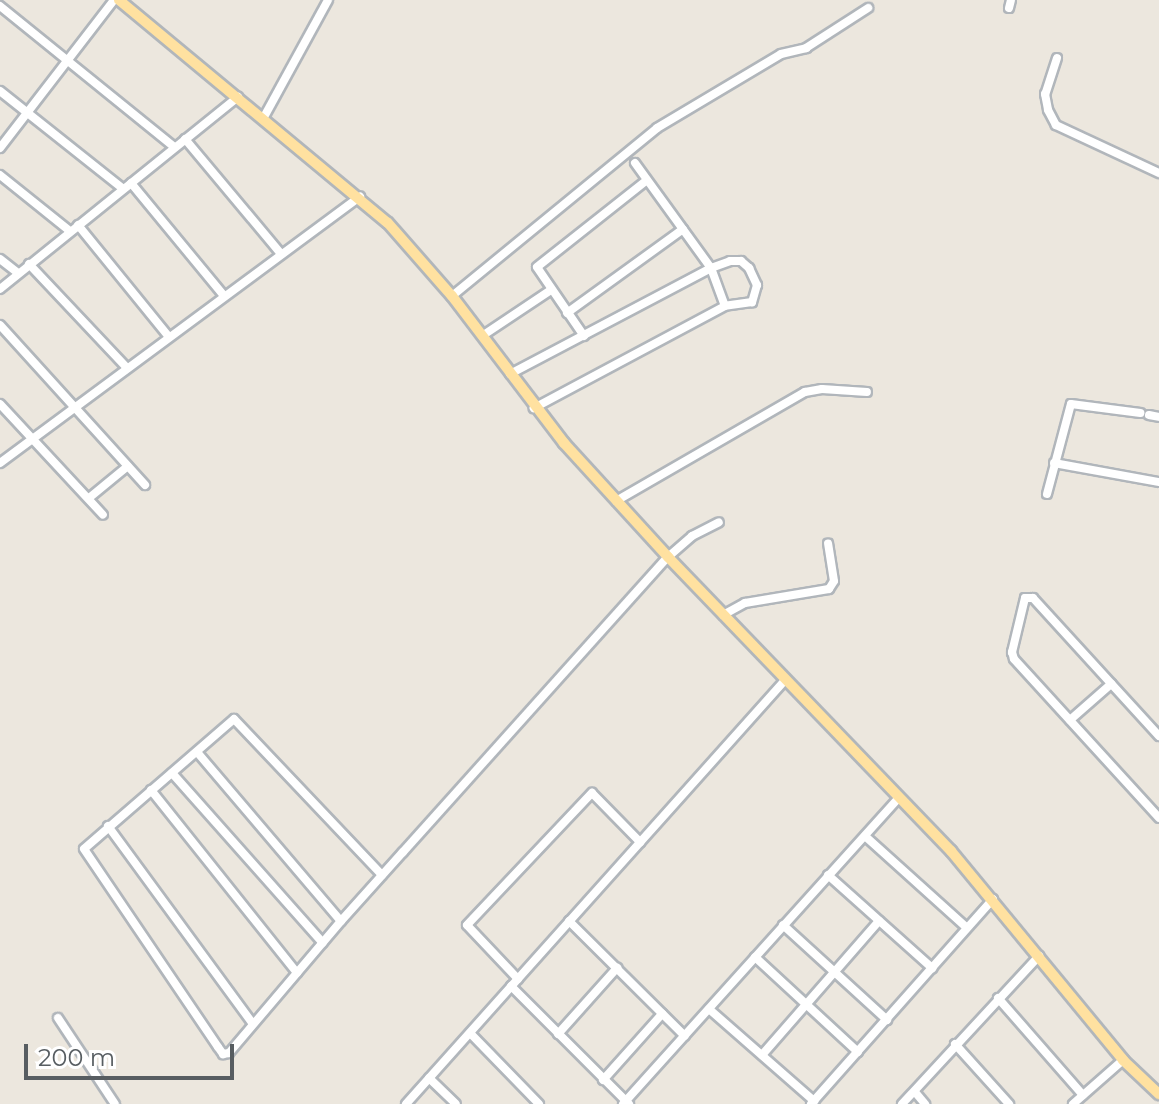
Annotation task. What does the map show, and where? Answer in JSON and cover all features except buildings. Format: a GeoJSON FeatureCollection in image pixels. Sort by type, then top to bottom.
{"type":"FeatureCollection","features":[{"type":"Feature","properties":{"kind":"main road"},"geometry":{"type":"LineString","coordinates":[[116,0],[360,197],[452,296],[534,408],[616,501],[993,899],[1123,1060],[1156,1089]]}},
{"type":"Feature","properties":{"kind":"street"},"geometry":{"type":"LineString","coordinates":[[0,148],[116,0]]}},
{"type":"Feature","properties":{"kind":"street"},"geometry":{"type":"LineString","coordinates":[[264,117],[328,0]]}},
{"type":"Feature","properties":{"kind":"street"},"geometry":{"type":"LineString","coordinates":[[0,6],[174,147]]}},
{"type":"Feature","properties":{"kind":"street"},"geometry":{"type":"LineString","coordinates":[[452,296],[657,128],[781,54],[806,48],[868,8]]}},
{"type":"Feature","properties":{"kind":"street"},"geometry":{"type":"LineString","coordinates":[[1057,58],[1045,94],[1048,110],[1056,125],[1159,173]]}},
{"type":"Feature","properties":{"kind":"street"},"geometry":{"type":"LineString","coordinates":[[0,91],[127,186],[224,296]]}},
{"type":"Feature","properties":{"kind":"street"},"geometry":{"type":"LineString","coordinates":[[0,289],[238,97]]}},
{"type":"Feature","properties":{"kind":"street"},"geometry":{"type":"LineString","coordinates":[[185,139],[281,254]]}},
{"type":"Feature","properties":{"kind":"street"},"geometry":{"type":"LineString","coordinates":[[635,163],[711,268],[725,306]]}},
{"type":"Feature","properties":{"kind":"street"},"geometry":{"type":"LineString","coordinates":[[0,175],[74,228],[169,337]]}},
{"type":"Feature","properties":{"kind":"street"},"geometry":{"type":"LineString","coordinates":[[584,336],[537,267],[647,180]]}},
{"type":"Feature","properties":{"kind":"street"},"geometry":{"type":"LineString","coordinates":[[0,463],[360,197]]}},
{"type":"Feature","properties":{"kind":"street"},"geometry":{"type":"LineString","coordinates":[[567,313],[683,229]]}},
{"type":"Feature","properties":{"kind":"street"},"geometry":{"type":"LineString","coordinates":[[0,259],[18,273]]}},
{"type":"Feature","properties":{"kind":"street"},"geometry":{"type":"LineString","coordinates":[[510,374],[711,268],[730,261],[741,261],[757,285],[752,302],[725,306],[534,408]]}},
{"type":"Feature","properties":{"kind":"street"},"geometry":{"type":"LineString","coordinates":[[29,264],[127,368]]}},
{"type":"Feature","properties":{"kind":"street"},"geometry":{"type":"LineString","coordinates":[[482,336],[551,290]]}},
{"type":"Feature","properties":{"kind":"street"},"geometry":{"type":"LineString","coordinates":[[0,325],[145,485]]}},
{"type":"Feature","properties":{"kind":"street"},"geometry":{"type":"LineString","coordinates":[[616,501],[805,392],[822,389],[867,392]]}},
{"type":"Feature","properties":{"kind":"street"},"geometry":{"type":"LineString","coordinates":[[0,404],[103,515]]}},
{"type":"Feature","properties":{"kind":"street"},"geometry":{"type":"LineString","coordinates":[[1047,494],[1071,404],[1149,415]]}},
{"type":"Feature","properties":{"kind":"street"},"geometry":{"type":"LineString","coordinates":[[1054,463],[1159,482]]}},
{"type":"Feature","properties":{"kind":"street"},"geometry":{"type":"LineString","coordinates":[[89,498],[128,466]]}},
{"type":"Feature","properties":{"kind":"street"},"geometry":{"type":"LineString","coordinates":[[382,875],[234,719],[86,844],[87,855],[223,1054],[229,1053],[341,921],[668,557],[692,536],[719,522]]}},
{"type":"Feature","properties":{"kind":"street"},"geometry":{"type":"LineString","coordinates":[[723,615],[745,603],[829,589],[834,581],[828,543]]}},
{"type":"Feature","properties":{"kind":"street"},"geometry":{"type":"LineString","coordinates":[[1159,736],[1033,598],[1025,598],[1013,656],[1159,818]]}},
{"type":"Feature","properties":{"kind":"street"},"geometry":{"type":"LineString","coordinates":[[406,1104],[786,679]]}},
{"type":"Feature","properties":{"kind":"street"},"geometry":{"type":"LineString","coordinates":[[1070,720],[1111,684]]}},
{"type":"Feature","properties":{"kind":"street"},"geometry":{"type":"LineString","coordinates":[[197,752],[341,921]]}},
{"type":"Feature","properties":{"kind":"street"},"geometry":{"type":"LineString","coordinates":[[172,773],[323,943]]}},
{"type":"Feature","properties":{"kind":"street"},"geometry":{"type":"LineString","coordinates":[[151,790],[297,973]]}},
{"type":"Feature","properties":{"kind":"street"},"geometry":{"type":"LineString","coordinates":[[518,979],[467,925],[592,793],[640,842]]}},
{"type":"Feature","properties":{"kind":"street"},"geometry":{"type":"LineString","coordinates":[[511,986],[626,1103],[899,798]]}},
{"type":"Feature","properties":{"kind":"street"},"geometry":{"type":"LineString","coordinates":[[108,826],[253,1024]]}},
{"type":"Feature","properties":{"kind":"street"},"geometry":{"type":"LineString","coordinates":[[865,836],[967,928]]}},
{"type":"Feature","properties":{"kind":"street"},"geometry":{"type":"LineString","coordinates":[[828,875],[932,968]]}},
{"type":"Feature","properties":{"kind":"street"},"geometry":{"type":"LineString","coordinates":[[709,1009],[813,1103],[993,899]]}},
{"type":"Feature","properties":{"kind":"street"},"geometry":{"type":"LineString","coordinates":[[569,921],[685,1036]]}},
{"type":"Feature","properties":{"kind":"street"},"geometry":{"type":"LineString","coordinates":[[762,1055],[879,921]]}},
{"type":"Feature","properties":{"kind":"street"},"geometry":{"type":"LineString","coordinates":[[783,925],[887,1020]]}},
{"type":"Feature","properties":{"kind":"street"},"geometry":{"type":"LineString","coordinates":[[902,1104],[1039,956]]}},
{"type":"Feature","properties":{"kind":"street"},"geometry":{"type":"LineString","coordinates":[[755,957],[858,1052]]}},
{"type":"Feature","properties":{"kind":"street"},"geometry":{"type":"LineString","coordinates":[[558,1034],[617,968]]}},
{"type":"Feature","properties":{"kind":"street"},"geometry":{"type":"LineString","coordinates":[[998,998],[1083,1095]]}},
{"type":"Feature","properties":{"kind":"street"},"geometry":{"type":"LineString","coordinates":[[603,1080],[662,1014]]}},
{"type":"Feature","properties":{"kind":"street"},"geometry":{"type":"LineString","coordinates":[[58,1018],[115,1104]]}},
{"type":"Feature","properties":{"kind":"street"},"geometry":{"type":"LineString","coordinates":[[470,1033],[539,1104]]}},
{"type":"Feature","properties":{"kind":"street"},"geometry":{"type":"LineString","coordinates":[[955,1044],[1009,1104]]}},
{"type":"Feature","properties":{"kind":"street"},"geometry":{"type":"LineString","coordinates":[[1073,1104],[1123,1060]]}},
{"type":"Feature","properties":{"kind":"street"},"geometry":{"type":"LineString","coordinates":[[429,1078],[456,1104]]}},
{"type":"Feature","properties":{"kind":"street"},"geometry":{"type":"LineString","coordinates":[[915,1092],[925,1104]]}}]}
